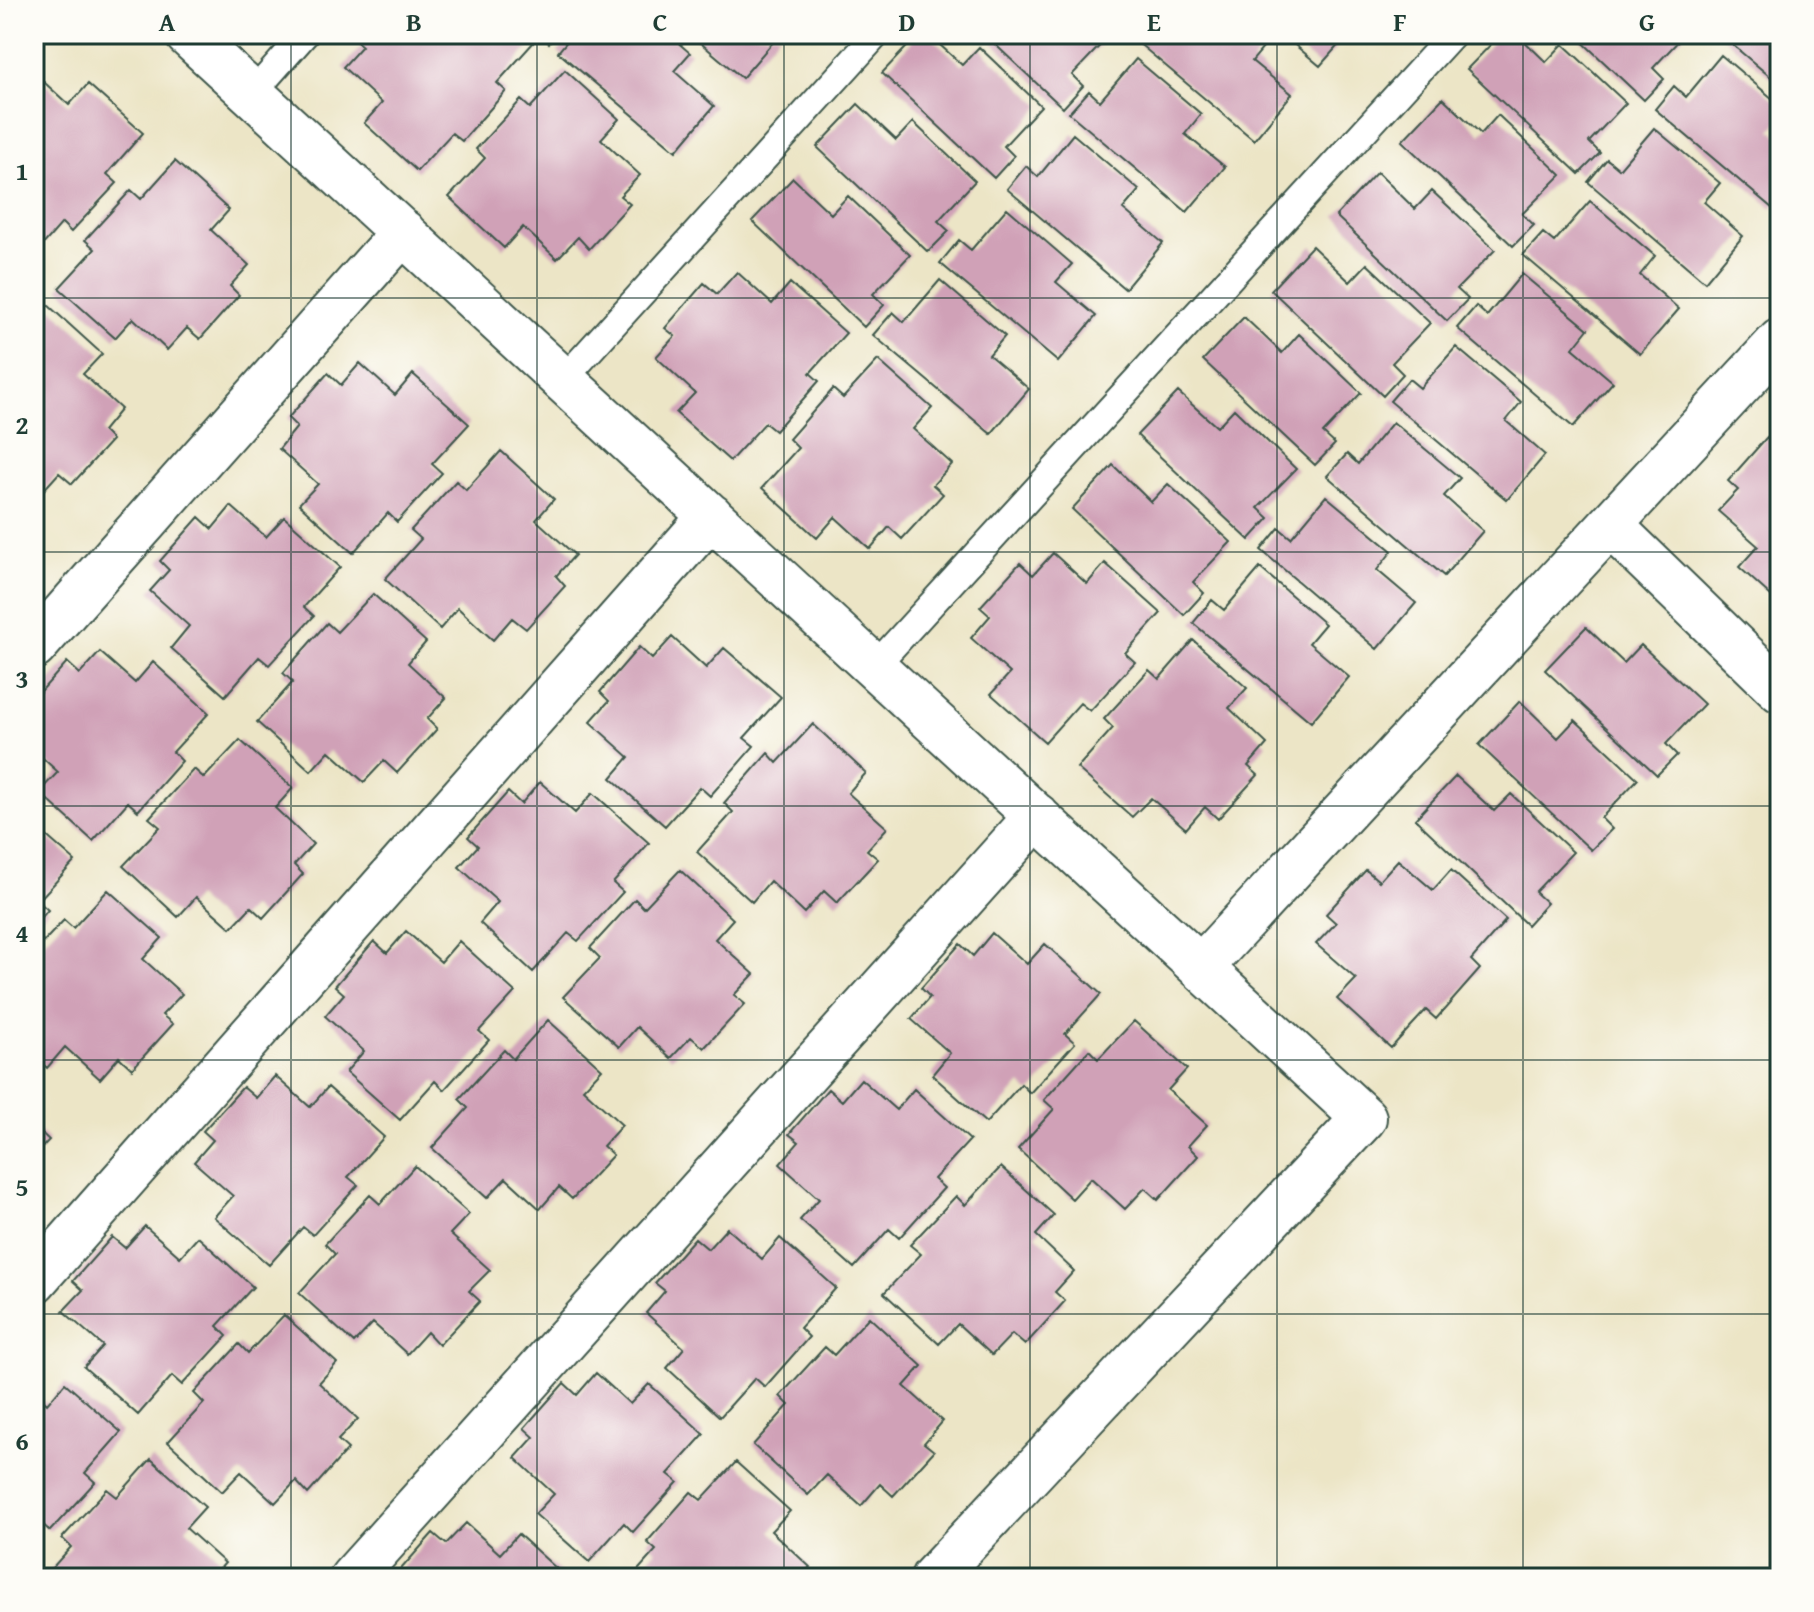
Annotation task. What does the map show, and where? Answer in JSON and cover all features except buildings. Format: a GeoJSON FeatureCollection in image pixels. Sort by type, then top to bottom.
{"type":"FeatureCollection","features":[{"type":"Feature","properties":{"kind":"street"},"geometry":{"type":"LineString","coordinates":[[187,34],[1364,1118],[933,1578]]}},
{"type":"Feature","properties":{"kind":"street"},"geometry":{"type":"LineString","coordinates":[[34,647],[403,232]]}},
{"type":"Feature","properties":{"kind":"street"},"geometry":{"type":"LineString","coordinates":[[1201,967],[1780,341]]}},
{"type":"Feature","properties":{"kind":"street"},"geometry":{"type":"LineString","coordinates":[[34,1281],[711,516]]}},
{"type":"Feature","properties":{"kind":"street"},"geometry":{"type":"LineString","coordinates":[[1610,525],[1780,690]]}},
{"type":"Feature","properties":{"kind":"street"},"geometry":{"type":"LineString","coordinates":[[352,1578],[1037,816]]}},
{"type":"Feature","properties":{"kind":"lane"},"geometry":{"type":"LineString","coordinates":[[252,94],[305,34]]}},
{"type":"Feature","properties":{"kind":"lane"},"geometry":{"type":"LineString","coordinates":[[563,380],[877,34]]}},
{"type":"Feature","properties":{"kind":"lane"},"geometry":{"type":"LineString","coordinates":[[874,667],[1453,34]]}}]}
